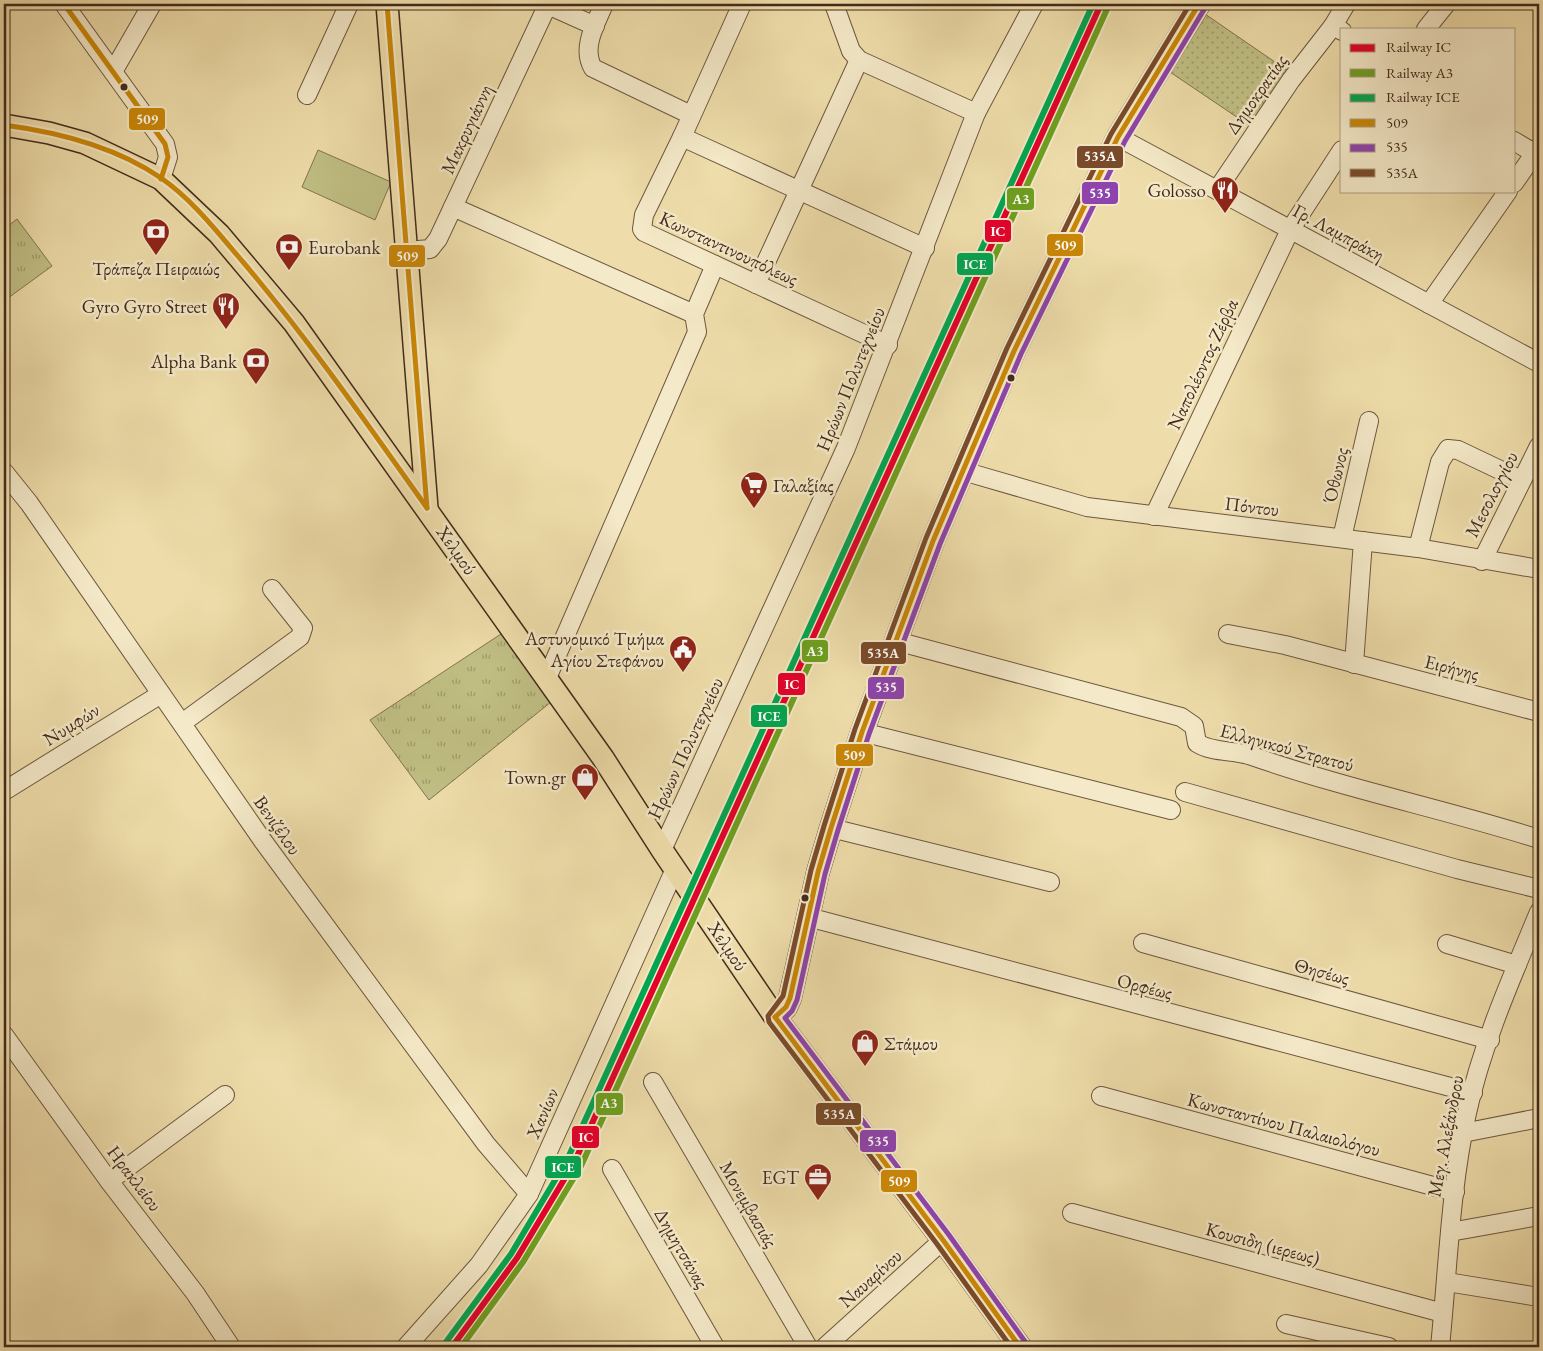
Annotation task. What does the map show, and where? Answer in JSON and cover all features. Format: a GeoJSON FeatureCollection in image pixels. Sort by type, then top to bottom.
{"type":"FeatureCollection","features":[{"type":"Feature","properties":{"kind":"main road"},"geometry":{"type":"LineString","coordinates":[[387,4],[427,508]]}},
{"type":"Feature","properties":{"kind":"main road"},"geometry":{"type":"LineString","coordinates":[[775,1017],[786,1007],[790,998],[831,828],[862,732],[933,541],[1014,351],[1118,137],[1198,4]]}},
{"type":"Feature","properties":{"kind":"main road","name":"Χελμού"},"geometry":{"type":"LineString","coordinates":[[4,126],[49,133],[85,143],[161,179],[219,234],[294,323],[603,758],[662,850],[775,1017],[944,1240],[1020,1347]]}},
{"type":"Feature","properties":{"kind":"street"},"geometry":{"type":"LineString","coordinates":[[64,4],[114,70],[168,150],[168,157],[161,179]]}},
{"type":"Feature","properties":{"kind":"street"},"geometry":{"type":"LineString","coordinates":[[114,70],[152,4]]}},
{"type":"Feature","properties":{"kind":"street"},"geometry":{"type":"LineString","coordinates":[[307,95],[349,4]]}},
{"type":"Feature","properties":{"kind":"street"},"geometry":{"type":"LineString","coordinates":[[548,4],[595,26]]}},
{"type":"Feature","properties":{"kind":"street","name":"Μακρυγιάννη"},"geometry":{"type":"LineString","coordinates":[[407,251],[430,249],[438,239],[548,4]]}},
{"type":"Feature","properties":{"kind":"street"},"geometry":{"type":"LineString","coordinates":[[604,4],[595,26],[588,53],[593,68],[692,115]]}},
{"type":"Feature","properties":{"kind":"street","name":"Κωνσταντινουπόλεως"},"geometry":{"type":"LineString","coordinates":[[742,4],[682,137],[644,215],[642,228],[644,232],[715,266],[888,345]]}},
{"type":"Feature","properties":{"kind":"street"},"geometry":{"type":"LineString","coordinates":[[834,4],[851,51],[859,60],[976,113]]}},
{"type":"Feature","properties":{"kind":"street","name":"Ηρώων Πολυτεχνείου"},"geometry":{"type":"LineString","coordinates":[[662,850],[846,448],[888,345],[976,113],[1034,4]]}},
{"type":"Feature","properties":{"kind":"street","name":"Δημοκρατίας"},"geometry":{"type":"LineString","coordinates":[[1217,190],[1280,94],[1337,29],[1346,4]]}},
{"type":"Feature","properties":{"kind":"street"},"geometry":{"type":"LineString","coordinates":[[1427,28],[1446,4]]}},
{"type":"Feature","properties":{"kind":"street"},"geometry":{"type":"LineString","coordinates":[[756,284],[859,60]]}},
{"type":"Feature","properties":{"kind":"street"},"geometry":{"type":"LineString","coordinates":[[682,137],[925,248]]}},
{"type":"Feature","properties":{"kind":"street","name":"Γρ. Λαμπράκη"},"geometry":{"type":"LineString","coordinates":[[1118,137],[1539,363]]}},
{"type":"Feature","properties":{"kind":"street"},"geometry":{"type":"LineString","coordinates":[[1516,142],[1538,152],[1516,180]]}},
{"type":"Feature","properties":{"kind":"street","name":"Ναπολέοντος Ζέρβα"},"geometry":{"type":"LineString","coordinates":[[1154,516],[1290,230],[1340,153]]}},
{"type":"Feature","properties":{"kind":"street"},"geometry":{"type":"LineString","coordinates":[[1429,304],[1507,192]]}},
{"type":"Feature","properties":{"kind":"street"},"geometry":{"type":"LineString","coordinates":[[453,207],[694,314]]}},
{"type":"Feature","properties":{"kind":"street"},"geometry":{"type":"LineString","coordinates":[[547,678],[697,332],[694,314],[715,266]]}},
{"type":"Feature","properties":{"kind":"street","name":"Όθωνος"},"geometry":{"type":"LineString","coordinates":[[1342,538],[1370,421]]}},
{"type":"Feature","properties":{"kind":"street","name":"Μεσολογγίου"},"geometry":{"type":"LineString","coordinates":[[1482,561],[1539,446]]}},
{"type":"Feature","properties":{"kind":"street"},"geometry":{"type":"LineString","coordinates":[[1418,548],[1440,462],[1448,449],[1458,450],[1521,480]]}},
{"type":"Feature","properties":{"kind":"street","name":"Πόντου"},"geometry":{"type":"LineString","coordinates":[[963,471],[1087,507],[1418,548],[1482,561],[1539,569]]}},
{"type":"Feature","properties":{"kind":"street","name":"Βενιζέλου"},"geometry":{"type":"LineString","coordinates":[[4,472],[29,503],[263,841],[486,1144],[529,1194]]}},
{"type":"Feature","properties":{"kind":"street"},"geometry":{"type":"LineString","coordinates":[[1354,664],[1363,541]]}},
{"type":"Feature","properties":{"kind":"street"},"geometry":{"type":"LineString","coordinates":[[182,723],[300,637],[303,628],[272,589]]}},
{"type":"Feature","properties":{"kind":"street","name":"Ειρήνης"},"geometry":{"type":"LineString","coordinates":[[1228,634],[1285,645],[1539,712]]}},
{"type":"Feature","properties":{"kind":"street","name":"Ελληνικού Στρατού"},"geometry":{"type":"LineString","coordinates":[[896,641],[1181,717],[1194,726],[1197,743],[1209,748],[1244,754],[1343,785],[1539,839]]}},
{"type":"Feature","properties":{"kind":"street","name":"Νυμφών"},"geometry":{"type":"LineString","coordinates":[[4,791],[161,694]]}},
{"type":"Feature","properties":{"kind":"street"},"geometry":{"type":"LineString","coordinates":[[862,732],[1171,810]]}},
{"type":"Feature","properties":{"kind":"street"},"geometry":{"type":"LineString","coordinates":[[1185,792],[1463,871],[1539,889]]}},
{"type":"Feature","properties":{"kind":"street"},"geometry":{"type":"LineString","coordinates":[[831,828],[1050,882]]}},
{"type":"Feature","properties":{"kind":"street","name":"Χανίων"},"geometry":{"type":"LineString","coordinates":[[406,1347],[480,1265],[529,1194],[681,878]]}},
{"type":"Feature","properties":{"kind":"street","name":"Μεγ. Αλεξάνδρου"},"geometry":{"type":"LineString","coordinates":[[1440,1347],[1455,1192],[1463,1134],[1472,1093],[1517,965],[1539,912]]}},
{"type":"Feature","properties":{"kind":"street","name":"Ορφέως"},"geometry":{"type":"LineString","coordinates":[[808,917],[1472,1093]]}},
{"type":"Feature","properties":{"kind":"street","name":"Θησέως"},"geometry":{"type":"LineString","coordinates":[[1142,943],[1490,1040]]}},
{"type":"Feature","properties":{"kind":"street"},"geometry":{"type":"LineString","coordinates":[[1447,944],[1517,965]]}},
{"type":"Feature","properties":{"kind":"street","name":"Ηρακλείου"},"geometry":{"type":"LineString","coordinates":[[4,1035],[109,1181],[195,1293],[231,1347]]}},
{"type":"Feature","properties":{"kind":"street","name":"Μονεμβασιάς"},"geometry":{"type":"LineString","coordinates":[[653,1082],[808,1347]]}},
{"type":"Feature","properties":{"kind":"street"},"geometry":{"type":"LineString","coordinates":[[109,1181],[225,1095]]}},
{"type":"Feature","properties":{"kind":"street","name":"Κωνσταντίνου Παλαιολόγου"},"geometry":{"type":"LineString","coordinates":[[1102,1096],[1455,1192]]}},
{"type":"Feature","properties":{"kind":"street"},"geometry":{"type":"LineString","coordinates":[[1463,1134],[1539,1118]]}},
{"type":"Feature","properties":{"kind":"street","name":"Δημητσάνας"},"geometry":{"type":"LineString","coordinates":[[612,1169],[716,1347]]}},
{"type":"Feature","properties":{"kind":"street","name":"Κουσιδη (ιερεως)"},"geometry":{"type":"LineString","coordinates":[[1072,1213],[1443,1313]]}},
{"type":"Feature","properties":{"kind":"street"},"geometry":{"type":"LineString","coordinates":[[1450,1232],[1539,1216]]}},
{"type":"Feature","properties":{"kind":"street","name":"Ναυαρίνου"},"geometry":{"type":"LineString","coordinates":[[825,1347],[944,1240]]}},
{"type":"Feature","properties":{"kind":"street"},"geometry":{"type":"LineString","coordinates":[[1447,1282],[1539,1297]]}},
{"type":"Feature","properties":{"kind":"street"},"geometry":{"type":"LineString","coordinates":[[1286,1324],[1389,1347]]}},
{"type":"Feature","properties":{"kind":"green space"},"geometry":{"type":"Polygon","coordinates":[[[1205,14],[1288,71],[1250,126],[1167,70],[1205,14]]]}},
{"type":"Feature","properties":{"kind":"green space"},"geometry":{"type":"Polygon","coordinates":[[[318,150],[391,182],[375,220],[302,187],[318,150]]]}},
{"type":"Feature","properties":{"kind":"green space"},"geometry":{"type":"Polygon","coordinates":[[[17,219],[52,266],[4,301],[4,229],[17,219]]]}},
{"type":"Feature","properties":{"kind":"green space"},"geometry":{"type":"Polygon","coordinates":[[[501,634],[551,702],[429,800],[370,720],[501,634]]]}},
{"type":"Feature","properties":{"kind":"rail line","name":"ICE"},"geometry":{"type":"LineString","coordinates":[[446,1342],[511,1254],[567,1160],[1093,4]]}},
{"type":"Feature","properties":{"kind":"rail line","name":"IC"},"geometry":{"type":"LineString","coordinates":[[452,1347],[517,1258],[574,1163],[1101,4]]}},
{"type":"Feature","properties":{"kind":"rail line","name":"A3"},"geometry":{"type":"LineString","coordinates":[[461,1347],[523,1262],[581,1166],[1108,7]]}},
{"type":"Feature","properties":{"kind":"transit line","name":"509"},"geometry":{"type":"LineString","coordinates":[[64,4],[165,144],[168,157],[161,179]]}},
{"type":"Feature","properties":{"kind":"transit line","name":"509"},"geometry":{"type":"LineString","coordinates":[[387,4],[427,508]]}},
{"type":"Feature","properties":{"kind":"transit line","name":"535A"},"geometry":{"type":"LineString","coordinates":[[1011,1347],[937,1244],[769,1022],[768,1016],[783,996],[811,870],[824,826],[855,729],[926,538],[1007,348],[1111,134],[1190,4]]}},
{"type":"Feature","properties":{"kind":"transit line","name":"509"},"geometry":{"type":"LineString","coordinates":[[775,1017],[786,1007],[790,998],[818,872],[831,828],[862,732],[933,541],[1014,351],[1118,137],[1199,4]]}},
{"type":"Feature","properties":{"kind":"transit line","name":"535"},"geometry":{"type":"LineString","coordinates":[[1026,1343],[949,1235],[785,1018],[792,1011],[797,1000],[825,874],[869,734],[940,544],[1021,354],[1125,141],[1205,8]]}},
{"type":"Feature","properties":{"kind":"transit line","name":"509"},"geometry":{"type":"LineString","coordinates":[[4,125],[45,132],[106,149],[144,167],[184,196],[215,228],[291,322],[338,383],[427,508]]}},
{"type":"Feature","properties":{"kind":"transit line","name":"509"},"geometry":{"type":"LineString","coordinates":[[775,1017],[943,1240],[1020,1347]]}},
{"type":"Feature","properties":{"kind":"place","name":"Golosso"},"geometry":{"type":"Point","coordinates":[1225,214]}},
{"type":"Feature","properties":{"kind":"place","name":"Τράπεζα Πειραιώς"},"geometry":{"type":"Point","coordinates":[156,256]}},
{"type":"Feature","properties":{"kind":"place","name":"Eurobank"},"geometry":{"type":"Point","coordinates":[289,271]}},
{"type":"Feature","properties":{"kind":"place","name":"Gyro Gyro Street"},"geometry":{"type":"Point","coordinates":[226,330]}},
{"type":"Feature","properties":{"kind":"place","name":"Alpha Bank"},"geometry":{"type":"Point","coordinates":[256,385]}},
{"type":"Feature","properties":{"kind":"place","name":"Γαλαξίας"},"geometry":{"type":"Point","coordinates":[754,509]}},
{"type":"Feature","properties":{"kind":"place","name":"Αστυνομικό Τμήμα Αγίου Στεφάνου"},"geometry":{"type":"Point","coordinates":[683,673]}},
{"type":"Feature","properties":{"kind":"place","name":"Town.gr"},"geometry":{"type":"Point","coordinates":[585,801]}},
{"type":"Feature","properties":{"kind":"place","name":"Στάμου"},"geometry":{"type":"Point","coordinates":[865,1067]}},
{"type":"Feature","properties":{"kind":"place","name":"EGT"},"geometry":{"type":"Point","coordinates":[818,1201]}}]}
